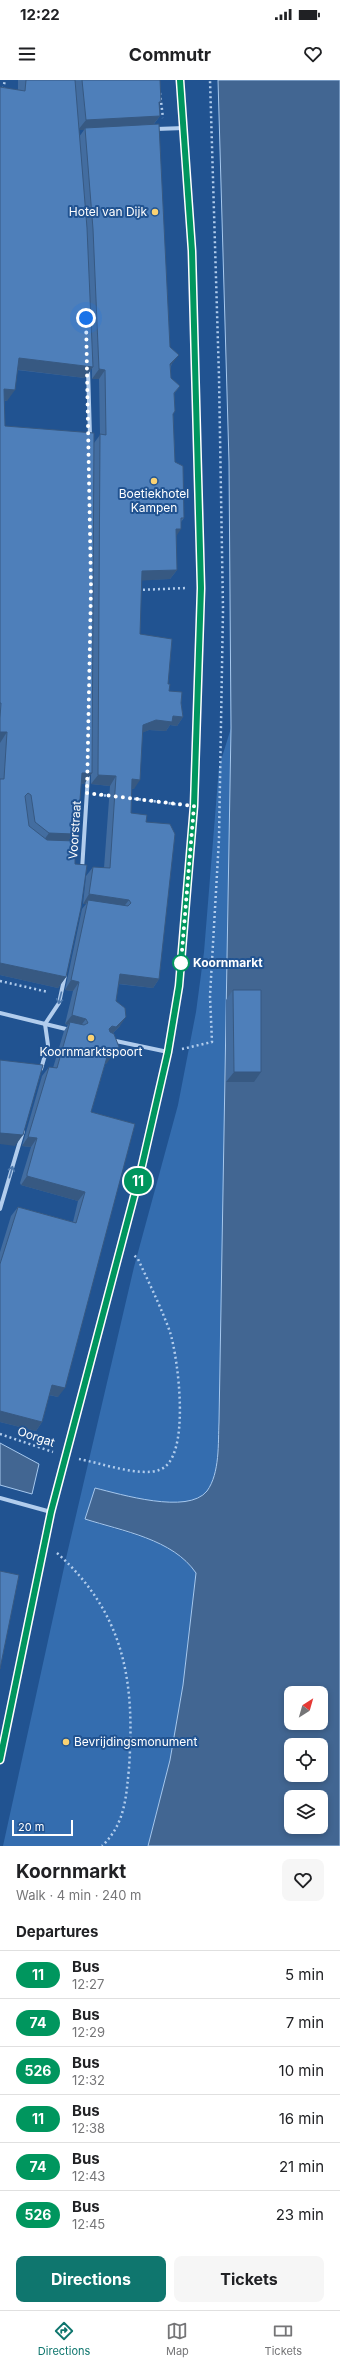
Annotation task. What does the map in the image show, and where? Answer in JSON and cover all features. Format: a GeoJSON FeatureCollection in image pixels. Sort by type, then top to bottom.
{"type":"FeatureCollection","features":[{"type":"Feature","properties":{"kind":"street"},"geometry":{"type":"LineString","coordinates":[[0,1760],[51,1512],[122,1243],[168,1052],[179,986],[194,806],[201,588],[192,251],[180,80]]}},
{"type":"Feature","properties":{"kind":"street"},"geometry":{"type":"LineString","coordinates":[[149,129],[184,128]]}},
{"type":"Feature","properties":{"kind":"street"},"geometry":{"type":"LineString","coordinates":[[88,364],[90,446]]}},
{"type":"Feature","properties":{"kind":"street","name":"Voorstraat"},"geometry":{"type":"LineString","coordinates":[[81,878],[88,770]]}},
{"type":"Feature","properties":{"kind":"street"},"geometry":{"type":"LineString","coordinates":[[76,849],[83,849]]}},
{"type":"Feature","properties":{"kind":"street"},"geometry":{"type":"LineString","coordinates":[[39,1075],[48,1045],[45,1024],[59,1003],[67,966]]}},
{"type":"Feature","properties":{"kind":"street"},"geometry":{"type":"LineString","coordinates":[[0,1013],[78,1032]]}},
{"type":"Feature","properties":{"kind":"street"},"geometry":{"type":"LineString","coordinates":[[106,1039],[168,1052]]}},
{"type":"Feature","properties":{"kind":"street"},"geometry":{"type":"LineString","coordinates":[[0,1209],[24,1127]]}},
{"type":"Feature","properties":{"kind":"street"},"geometry":{"type":"LineString","coordinates":[[0,1498],[51,1512]]}},
{"type":"Feature","properties":{"kind":"path"},"geometry":{"type":"LineString","coordinates":[[3,92],[5,80]]}},
{"type":"Feature","properties":{"kind":"path"},"geometry":{"type":"LineString","coordinates":[[160,87],[164,128]]}},
{"type":"Feature","properties":{"kind":"path"},"geometry":{"type":"LineString","coordinates":[[130,590],[201,588]]}},
{"type":"Feature","properties":{"kind":"path"},"geometry":{"type":"LineString","coordinates":[[87,793],[118,797]]}},
{"type":"Feature","properties":{"kind":"path"},"geometry":{"type":"LineString","coordinates":[[125,798],[194,806]]}},
{"type":"Feature","properties":{"kind":"path"},"geometry":{"type":"LineString","coordinates":[[0,980],[60,996]]}},
{"type":"Feature","properties":{"kind":"path","name":"Oorgat"},"geometry":{"type":"LineString","coordinates":[[0,1434],[66,1456],[147,1472],[161,1470],[172,1458],[179,1439],[179,1390],[170,1332],[138,1259],[122,1243]]}},
{"type":"Feature","properties":{"kind":"path"},"geometry":{"type":"LineString","coordinates":[[45,1542],[68,1562],[93,1592],[107,1614],[124,1658],[128,1677],[132,1710],[126,1804],[112,1836],[102,1846]]}},
{"type":"Feature","properties":{"kind":"shaded area"},"geometry":{"type":"Polygon","coordinates":[[[218,80],[340,80],[340,1846],[148,1846],[170,1760],[183,1685],[196,1573],[186,1561],[161,1544],[130,1532],[85,1519],[95,1488],[153,1501],[185,1502],[198,1498],[207,1491],[211,1484],[218,1458],[231,728],[229,462],[218,80]]]}},
{"type":"Feature","properties":{"kind":"shaded area"},"geometry":{"type":"Polygon","coordinates":[[[231,728],[219,1422],[216,1467],[211,1484],[207,1491],[198,1498],[185,1502],[153,1501],[95,1488],[85,1519],[160,1544],[186,1561],[196,1573],[183,1685],[170,1760],[148,1846],[3,1846],[67,1554],[134,1267],[178,1105],[196,1012],[204,952],[219,767],[231,728]]]}},
{"type":"Feature","properties":{"kind":"shaded area"},"geometry":{"type":"Polygon","coordinates":[[[0,1443],[39,1464],[32,1494],[0,1485],[0,1443]]]}},
{"type":"Feature","properties":{"kind":"building"},"geometry":{"type":"Polygon","coordinates":[[[26,80],[75,80],[87,228],[93,367],[19,358],[15,390],[4,389],[5,426],[94,433],[92,773],[82,773],[78,826],[71,826],[73,834],[49,833],[35,822],[31,795],[28,793],[25,796],[29,826],[47,840],[75,841],[75,864],[87,865],[81,908],[66,977],[0,963],[0,779],[4,779],[7,732],[0,732],[0,87],[25,91],[26,80]]]}},
{"type":"Feature","properties":{"kind":"building"},"geometry":{"type":"Polygon","coordinates":[[[82,80],[160,80],[160,116],[86,120],[82,80]]]}},
{"type":"Feature","properties":{"kind":"building"},"geometry":{"type":"Polygon","coordinates":[[[159,124],[170,347],[179,355],[170,364],[171,378],[180,386],[174,393],[175,411],[173,414],[175,462],[183,466],[184,518],[181,518],[181,529],[176,529],[177,570],[142,571],[140,634],[172,639],[168,684],[170,684],[169,691],[182,692],[181,703],[183,717],[173,716],[172,722],[156,720],[143,725],[140,780],[132,779],[131,813],[147,815],[146,822],[170,824],[175,834],[159,979],[120,974],[116,1001],[125,1008],[126,1017],[116,1027],[112,1026],[109,1029],[110,1032],[114,1034],[119,1047],[113,1054],[107,1057],[91,1112],[135,1124],[65,1388],[52,1385],[42,1422],[0,1411],[0,1264],[18,1207],[76,1223],[85,1192],[27,1176],[37,1138],[28,1137],[49,1067],[57,1068],[70,1022],[84,1025],[88,1023],[86,1019],[72,1015],[79,982],[71,980],[88,900],[128,906],[131,903],[129,900],[89,894],[93,867],[110,868],[116,776],[98,775],[100,434],[106,435],[105,370],[99,369],[93,229],[85,128],[159,124]]]}},
{"type":"Feature","properties":{"kind":"building"},"geometry":{"type":"Polygon","coordinates":[[[233,990],[261,990],[261,1072],[234,1072],[233,990]]]}},
{"type":"Feature","properties":{"kind":"building"},"geometry":{"type":"Polygon","coordinates":[[[0,1060],[43,1065],[23,1135],[0,1133],[0,1060]]]}},
{"type":"Feature","properties":{"kind":"building"},"geometry":{"type":"Polygon","coordinates":[[[0,1571],[19,1575],[0,1669],[0,1571]]]}},
{"type":"Feature","properties":{"kind":"bus line","name":"11"},"geometry":{"type":"LineString","coordinates":[[0,1760],[51,1512],[141,1170],[168,1052],[179,986],[194,806],[201,588],[192,251],[180,80]]}},
{"type":"Feature","properties":{"kind":"place","name":"Hotel van Dijk"},"geometry":{"type":"Point","coordinates":[155,212]}},
{"type":"Feature","properties":{"kind":"place","name":"Boetiekhotel Kampen"},"geometry":{"type":"Point","coordinates":[154,481]}},
{"type":"Feature","properties":{"kind":"place","name":"Koornmarkt"},"geometry":{"type":"Point","coordinates":[181,963]}},
{"type":"Feature","properties":{"kind":"place","name":"Koornmarktspoort"},"geometry":{"type":"Point","coordinates":[91,1038]}},
{"type":"Feature","properties":{"kind":"place","name":"Bevrijdingsmonument"},"geometry":{"type":"Point","coordinates":[66,1742]}},
{"type":"Feature","properties":{"kind":"route"},"geometry":{"type":"LineString","coordinates":[[86,318],[90,438],[91,587],[87,793],[194,806],[181,963]]}}]}
